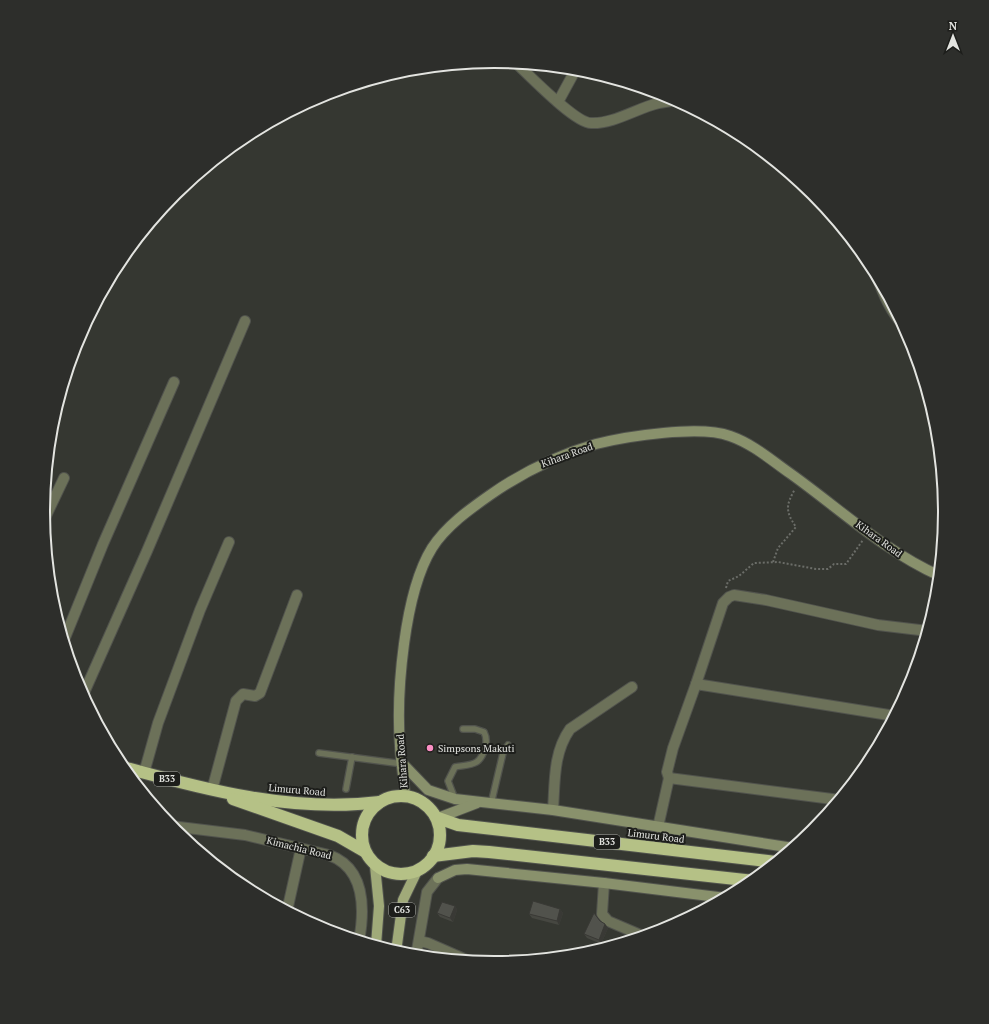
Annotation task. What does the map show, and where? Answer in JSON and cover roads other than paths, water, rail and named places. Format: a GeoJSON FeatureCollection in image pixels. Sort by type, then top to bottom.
{"type":"FeatureCollection","features":[{"type":"Feature","properties":{"kind":"highway","name":"Limuru Road"},"geometry":{"type":"LineString","coordinates":[[133,770],[212,790],[270,800],[343,806],[380,802]]}},
{"type":"Feature","properties":{"kind":"highway","name":"Limuru Road"},"geometry":{"type":"LineString","coordinates":[[212,790],[250,806],[338,836],[364,851]]}},
{"type":"Feature","properties":{"kind":"highway"},"geometry":{"type":"LineString","coordinates":[[405,796],[415,798],[423,802],[438,818],[440,837],[433,856],[417,871],[404,874],[385,872],[375,866],[364,851],[362,837],[364,821],[371,810],[380,802],[392,797],[405,796]]}},
{"type":"Feature","properties":{"kind":"highway","name":"Limuru Road"},"geometry":{"type":"LineString","coordinates":[[438,818],[458,825],[770,861]]}},
{"type":"Feature","properties":{"kind":"highway","name":"B33"},"geometry":{"type":"LineString","coordinates":[[433,856],[473,851],[489,852],[744,880]]}},
{"type":"Feature","properties":{"kind":"main road","name":"Kihara Road"},"geometry":{"type":"LineString","coordinates":[[405,796],[403,764],[399,744],[400,693],[406,626],[415,584],[433,547],[468,510],[509,482],[546,462],[583,448],[614,440],[666,434],[710,432],[732,437],[749,445],[800,480],[869,534],[901,556],[934,573]]}},
{"type":"Feature","properties":{"kind":"main road"},"geometry":{"type":"LineString","coordinates":[[403,764],[428,790],[455,800],[553,810],[787,847]]}},
{"type":"Feature","properties":{"kind":"main road"},"geometry":{"type":"LineString","coordinates":[[438,818],[478,802]]}},
{"type":"Feature","properties":{"kind":"main road","name":"C63"},"geometry":{"type":"LineString","coordinates":[[375,866],[379,906],[376,940]]}},
{"type":"Feature","properties":{"kind":"main road"},"geometry":{"type":"LineString","coordinates":[[438,878],[455,870],[467,869],[604,883],[717,897]]}},
{"type":"Feature","properties":{"kind":"main road","name":"C63"},"geometry":{"type":"LineString","coordinates":[[397,945],[403,900],[417,871]]}},
{"type":"Feature","properties":{"kind":"street"},"geometry":{"type":"LineString","coordinates":[[521,68],[558,102],[583,121],[590,123],[615,118],[667,102]]}},
{"type":"Feature","properties":{"kind":"street"},"geometry":{"type":"LineString","coordinates":[[558,102],[573,75]]}},
{"type":"Feature","properties":{"kind":"street"},"geometry":{"type":"LineString","coordinates":[[86,687],[147,551],[245,321]]}},
{"type":"Feature","properties":{"kind":"street"},"geometry":{"type":"LineString","coordinates":[[67,633],[174,382]]}},
{"type":"Feature","properties":{"kind":"street"},"geometry":{"type":"LineString","coordinates":[[50,507],[64,478]]}},
{"type":"Feature","properties":{"kind":"street"},"geometry":{"type":"LineString","coordinates":[[144,773],[158,723],[200,610],[229,542]]}},
{"type":"Feature","properties":{"kind":"street"},"geometry":{"type":"LineString","coordinates":[[212,790],[236,701],[243,694],[255,696],[260,693],[297,595]]}},
{"type":"Feature","properties":{"kind":"street"},"geometry":{"type":"LineString","coordinates":[[658,827],[669,778],[667,772],[673,748],[723,603],[729,597],[734,595],[760,599],[878,625],[923,630]]}},
{"type":"Feature","properties":{"kind":"street"},"geometry":{"type":"LineString","coordinates":[[696,684],[890,715]]}},
{"type":"Feature","properties":{"kind":"street"},"geometry":{"type":"LineString","coordinates":[[553,810],[556,765],[565,736],[570,729],[632,688]]}},
{"type":"Feature","properties":{"kind":"street"},"geometry":{"type":"LineString","coordinates":[[669,778],[834,799]]}},
{"type":"Feature","properties":{"kind":"street","name":"Kimachia Road"},"geometry":{"type":"LineString","coordinates":[[181,827],[244,835],[301,848],[342,860],[351,870],[358,885],[362,901],[359,935]]}},
{"type":"Feature","properties":{"kind":"street"},"geometry":{"type":"LineString","coordinates":[[288,906],[301,848]]}},
{"type":"Feature","properties":{"kind":"street"},"geometry":{"type":"LineString","coordinates":[[417,950],[426,892],[438,878]]}},
{"type":"Feature","properties":{"kind":"street"},"geometry":{"type":"LineString","coordinates":[[604,883],[602,914],[608,921],[636,933]]}},
{"type":"Feature","properties":{"kind":"street"},"geometry":{"type":"LineString","coordinates":[[419,941],[428,943],[455,955]]}},
{"type":"Feature","properties":{"kind":"lane"},"geometry":{"type":"LineString","coordinates":[[455,800],[448,781],[450,774],[455,767],[476,763],[482,758],[487,741],[484,732],[475,729],[463,729]]}},
{"type":"Feature","properties":{"kind":"lane"},"geometry":{"type":"LineString","coordinates":[[490,804],[503,753],[508,745]]}},
{"type":"Feature","properties":{"kind":"lane"},"geometry":{"type":"LineString","coordinates":[[319,752],[403,764]]}},
{"type":"Feature","properties":{"kind":"lane"},"geometry":{"type":"LineString","coordinates":[[346,788],[352,757]]}},
{"type":"Feature","properties":{"kind":"place","name":"Simpsons Makuti"},"geometry":{"type":"Point","coordinates":[430,748]}}]}
